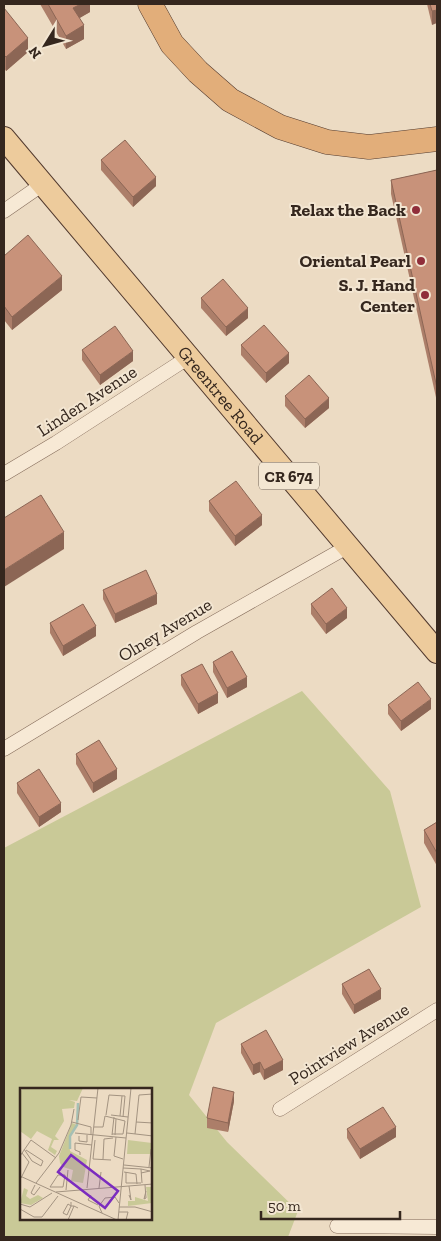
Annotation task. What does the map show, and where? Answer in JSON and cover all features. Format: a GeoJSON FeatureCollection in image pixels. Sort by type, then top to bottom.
{"type":"FeatureCollection","features":[{"type":"Feature","properties":{"kind":"highway"},"geometry":{"type":"LineString","coordinates":[[150,4],[172,44],[198,72],[230,100],[280,127],[327,142],[369,147],[437,138]]}},
{"type":"Feature","properties":{"kind":"main road","name":"Greentree Road"},"geometry":{"type":"LineString","coordinates":[[4,138],[437,652]]}},
{"type":"Feature","properties":{"kind":"street"},"geometry":{"type":"LineString","coordinates":[[4,211],[43,184]]}},
{"type":"Feature","properties":{"kind":"street","name":"Linden Avenue"},"geometry":{"type":"LineString","coordinates":[[4,474],[56,444],[189,358]]}},
{"type":"Feature","properties":{"kind":"street","name":"Olney Avenue"},"geometry":{"type":"LineString","coordinates":[[4,749],[197,632],[347,547]]}},
{"type":"Feature","properties":{"kind":"street","name":"Pointview Avenue"},"geometry":{"type":"LineString","coordinates":[[280,1109],[437,1010]]}},
{"type":"Feature","properties":{"kind":"street"},"geometry":{"type":"LineString","coordinates":[[337,1226],[437,1227]]}},
{"type":"Feature","properties":{"kind":"green space"},"geometry":{"type":"Polygon","coordinates":[[[302,691],[390,791],[421,907],[216,1023],[189,1095],[227,1142],[298,1211],[288,1237],[4,1237],[4,848],[302,691]]]}},
{"type":"Feature","properties":{"kind":"building"},"geometry":{"type":"Polygon","coordinates":[[[48,4],[81,4],[73,8],[84,25],[66,36],[48,4]]]}},
{"type":"Feature","properties":{"kind":"building"},"geometry":{"type":"Polygon","coordinates":[[[430,4],[437,4],[437,10],[432,11],[430,4]]]}},
{"type":"Feature","properties":{"kind":"building"},"geometry":{"type":"Polygon","coordinates":[[[4,8],[28,38],[6,57],[4,55],[4,8]]]}},
{"type":"Feature","properties":{"kind":"building"},"geometry":{"type":"Polygon","coordinates":[[[125,140],[156,177],[133,197],[101,160],[125,140]]]}},
{"type":"Feature","properties":{"kind":"building"},"geometry":{"type":"Polygon","coordinates":[[[437,170],[437,388],[391,180],[437,170]]]}},
{"type":"Feature","properties":{"kind":"building"},"geometry":{"type":"Polygon","coordinates":[[[28,235],[62,276],[12,317],[4,306],[4,256],[28,235]]]}},
{"type":"Feature","properties":{"kind":"building"},"geometry":{"type":"Polygon","coordinates":[[[223,279],[248,308],[226,327],[201,298],[223,279]]]}},
{"type":"Feature","properties":{"kind":"building"},"geometry":{"type":"Polygon","coordinates":[[[264,325],[289,353],[266,373],[241,345],[264,325]]]}},
{"type":"Feature","properties":{"kind":"building"},"geometry":{"type":"Polygon","coordinates":[[[115,326],[133,351],[100,375],[82,350],[115,326]]]}},
{"type":"Feature","properties":{"kind":"building"},"geometry":{"type":"Polygon","coordinates":[[[309,375],[329,398],[305,419],[285,396],[309,375]]]}},
{"type":"Feature","properties":{"kind":"building"},"geometry":{"type":"Polygon","coordinates":[[[236,481],[262,515],[235,536],[209,501],[236,481]]]}},
{"type":"Feature","properties":{"kind":"building"},"geometry":{"type":"Polygon","coordinates":[[[41,495],[64,532],[4,570],[4,518],[41,495]]]}},
{"type":"Feature","properties":{"kind":"building"},"geometry":{"type":"Polygon","coordinates":[[[146,570],[157,594],[115,614],[103,590],[146,570]]]}},
{"type":"Feature","properties":{"kind":"building"},"geometry":{"type":"Polygon","coordinates":[[[332,588],[347,608],[326,624],[311,604],[332,588]]]}},
{"type":"Feature","properties":{"kind":"building"},"geometry":{"type":"Polygon","coordinates":[[[83,604],[96,626],[63,646],[50,623],[83,604]]]}},
{"type":"Feature","properties":{"kind":"building"},"geometry":{"type":"Polygon","coordinates":[[[232,651],[247,677],[227,688],[213,662],[232,651]]]}},
{"type":"Feature","properties":{"kind":"building"},"geometry":{"type":"Polygon","coordinates":[[[202,664],[218,693],[198,704],[181,675],[202,664]]]}},
{"type":"Feature","properties":{"kind":"building"},"geometry":{"type":"Polygon","coordinates":[[[418,682],[431,699],[401,721],[388,705],[418,682]]]}},
{"type":"Feature","properties":{"kind":"building"},"geometry":{"type":"Polygon","coordinates":[[[99,740],[117,769],[93,783],[76,754],[99,740]]]}},
{"type":"Feature","properties":{"kind":"building"},"geometry":{"type":"Polygon","coordinates":[[[39,769],[61,803],[39,817],[17,783],[39,769]]]}},
{"type":"Feature","properties":{"kind":"building"},"geometry":{"type":"Polygon","coordinates":[[[437,822],[437,853],[424,830],[437,822]]]}},
{"type":"Feature","properties":{"kind":"building"},"geometry":{"type":"Polygon","coordinates":[[[369,969],[381,989],[354,1005],[342,984],[369,969]]]}},
{"type":"Feature","properties":{"kind":"building"},"geometry":{"type":"Polygon","coordinates":[[[266,1030],[283,1060],[264,1070],[260,1062],[253,1065],[241,1044],[266,1030]]]}},
{"type":"Feature","properties":{"kind":"building"},"geometry":{"type":"Polygon","coordinates":[[[213,1087],[234,1092],[228,1123],[207,1118],[213,1087]]]}},
{"type":"Feature","properties":{"kind":"building"},"geometry":{"type":"Polygon","coordinates":[[[383,1107],[396,1127],[360,1149],[347,1129],[383,1107]]]}},
{"type":"Feature","properties":{"kind":"place","name":"Relax the Back"},"geometry":{"type":"Point","coordinates":[416,210]}},
{"type":"Feature","properties":{"kind":"place","name":"Oriental Pearl"},"geometry":{"type":"Point","coordinates":[421,261]}},
{"type":"Feature","properties":{"kind":"place","name":"S. J. Hand Center"},"geometry":{"type":"Point","coordinates":[425,295]}}]}
